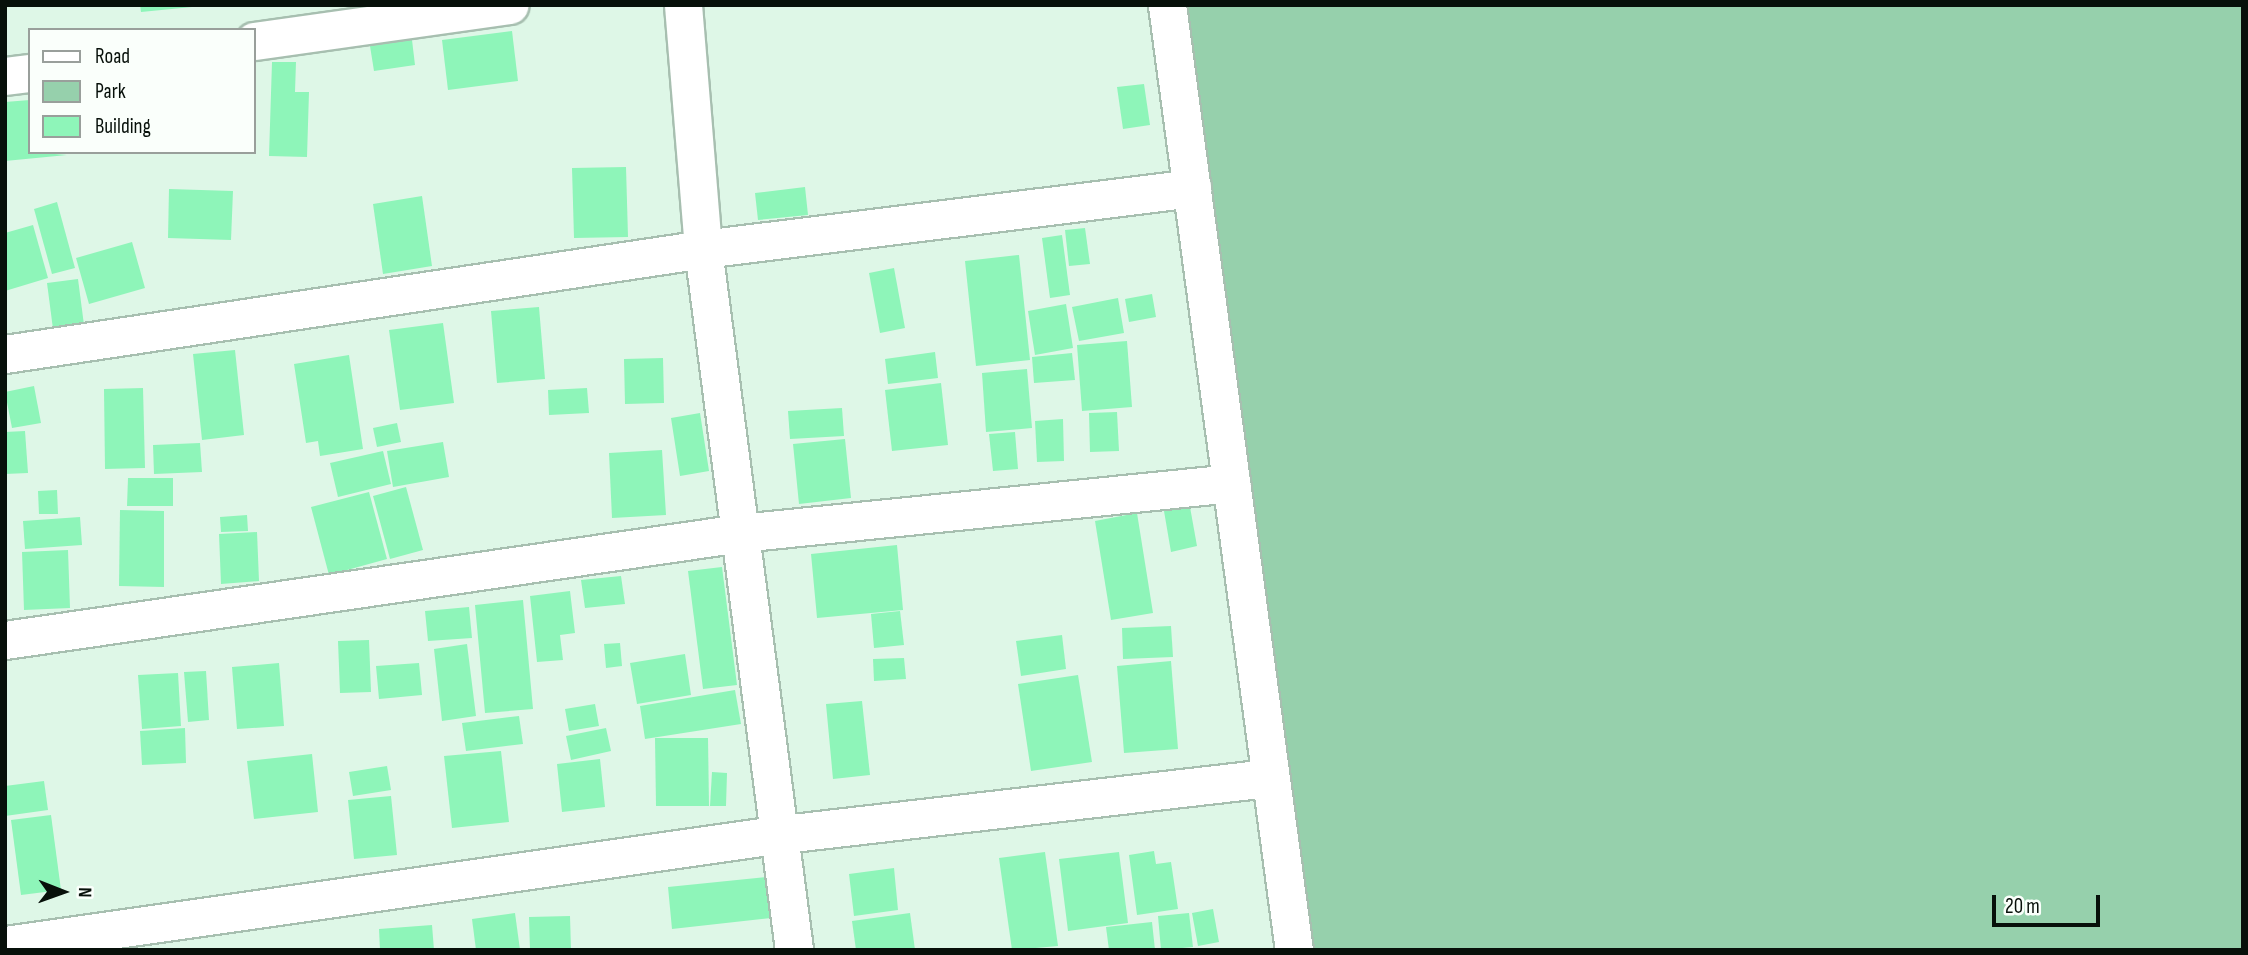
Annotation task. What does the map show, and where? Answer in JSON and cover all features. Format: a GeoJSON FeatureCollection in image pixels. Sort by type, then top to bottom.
{"type":"FeatureCollection","features":[{"type":"Feature","properties":{"kind":"street"},"geometry":{"type":"LineString","coordinates":[[256,41],[509,5]]}},
{"type":"Feature","properties":{"kind":"street"},"geometry":{"type":"LineString","coordinates":[[683,5],[703,249],[775,835],[794,950]]}},
{"type":"Feature","properties":{"kind":"street"},"geometry":{"type":"LineString","coordinates":[[1167,5],[1294,950]]}},
{"type":"Feature","properties":{"kind":"street"},"geometry":{"type":"LineString","coordinates":[[5,76],[28,73]]}},
{"type":"Feature","properties":{"kind":"street"},"geometry":{"type":"LineString","coordinates":[[5,354],[703,249],[1192,188]]}},
{"type":"Feature","properties":{"kind":"street"},"geometry":{"type":"LineString","coordinates":[[5,640],[740,533],[1231,483]]}},
{"type":"Feature","properties":{"kind":"street"},"geometry":{"type":"LineString","coordinates":[[5,944],[775,835],[1271,778]]}},
{"type":"Feature","properties":{"kind":"green space"},"geometry":{"type":"Polygon","coordinates":[[[1173,5],[2243,5],[2243,950],[1295,950],[1173,5]]]}},
{"type":"Feature","properties":{"kind":"building"},"geometry":{"type":"Polygon","coordinates":[[[140,5],[192,5],[192,7],[141,12],[140,5]]]}},
{"type":"Feature","properties":{"kind":"building"},"geometry":{"type":"Polygon","coordinates":[[[512,31],[518,81],[448,90],[442,40],[512,31]]]}},
{"type":"Feature","properties":{"kind":"building"},"geometry":{"type":"Polygon","coordinates":[[[412,40],[415,65],[374,71],[370,46],[412,40]]]}},
{"type":"Feature","properties":{"kind":"building"},"geometry":{"type":"Polygon","coordinates":[[[272,62],[296,62],[295,92],[309,92],[307,157],[269,156],[272,62]]]}},
{"type":"Feature","properties":{"kind":"building"},"geometry":{"type":"Polygon","coordinates":[[[1144,84],[1150,125],[1123,129],[1117,87],[1144,84]]]}},
{"type":"Feature","properties":{"kind":"building"},"geometry":{"type":"Polygon","coordinates":[[[28,100],[28,154],[67,155],[5,161],[5,102],[28,100]]]}},
{"type":"Feature","properties":{"kind":"building"},"geometry":{"type":"Polygon","coordinates":[[[626,167],[628,237],[574,238],[572,168],[626,167]]]}},
{"type":"Feature","properties":{"kind":"building"},"geometry":{"type":"Polygon","coordinates":[[[805,187],[808,215],[758,220],[755,193],[805,187]]]}},
{"type":"Feature","properties":{"kind":"building"},"geometry":{"type":"Polygon","coordinates":[[[169,189],[233,191],[231,240],[168,238],[169,189]]]}},
{"type":"Feature","properties":{"kind":"building"},"geometry":{"type":"Polygon","coordinates":[[[422,196],[432,266],[383,274],[373,204],[422,196]]]}},
{"type":"Feature","properties":{"kind":"building"},"geometry":{"type":"Polygon","coordinates":[[[57,202],[75,268],[52,274],[34,209],[57,202]]]}},
{"type":"Feature","properties":{"kind":"building"},"geometry":{"type":"Polygon","coordinates":[[[33,225],[48,278],[5,291],[5,233],[33,225]]]}},
{"type":"Feature","properties":{"kind":"building"},"geometry":{"type":"Polygon","coordinates":[[[1085,228],[1090,264],[1069,266],[1065,230],[1085,228]]]}},
{"type":"Feature","properties":{"kind":"building"},"geometry":{"type":"Polygon","coordinates":[[[1062,235],[1070,295],[1050,298],[1042,238],[1062,235]]]}},
{"type":"Feature","properties":{"kind":"building"},"geometry":{"type":"Polygon","coordinates":[[[132,242],[145,288],[89,304],[76,258],[132,242]]]}},
{"type":"Feature","properties":{"kind":"building"},"geometry":{"type":"Polygon","coordinates":[[[1019,255],[1030,360],[976,366],[965,261],[1019,255]]]}},
{"type":"Feature","properties":{"kind":"building"},"geometry":{"type":"Polygon","coordinates":[[[894,268],[905,328],[880,333],[869,273],[894,268]]]}},
{"type":"Feature","properties":{"kind":"building"},"geometry":{"type":"Polygon","coordinates":[[[78,279],[84,325],[53,329],[47,283],[78,279]]]}},
{"type":"Feature","properties":{"kind":"building"},"geometry":{"type":"Polygon","coordinates":[[[1152,294],[1156,317],[1129,322],[1125,299],[1152,294]]]}},
{"type":"Feature","properties":{"kind":"building"},"geometry":{"type":"Polygon","coordinates":[[[1118,298],[1124,333],[1079,341],[1072,307],[1118,298]]]}},
{"type":"Feature","properties":{"kind":"building"},"geometry":{"type":"Polygon","coordinates":[[[1066,304],[1073,348],[1035,355],[1028,311],[1066,304]]]}},
{"type":"Feature","properties":{"kind":"building"},"geometry":{"type":"Polygon","coordinates":[[[539,307],[545,379],[497,383],[491,311],[539,307]]]}},
{"type":"Feature","properties":{"kind":"building"},"geometry":{"type":"Polygon","coordinates":[[[443,323],[454,403],[400,410],[389,330],[443,323]]]}},
{"type":"Feature","properties":{"kind":"building"},"geometry":{"type":"Polygon","coordinates":[[[1127,341],[1132,407],[1082,411],[1077,345],[1127,341]]]}},
{"type":"Feature","properties":{"kind":"building"},"geometry":{"type":"Polygon","coordinates":[[[235,350],[244,435],[202,440],[193,354],[235,350]]]}},
{"type":"Feature","properties":{"kind":"building"},"geometry":{"type":"Polygon","coordinates":[[[935,352],[938,378],[888,384],[885,359],[935,352]]]}},
{"type":"Feature","properties":{"kind":"building"},"geometry":{"type":"Polygon","coordinates":[[[1072,353],[1075,380],[1034,383],[1032,357],[1072,353]]]}},
{"type":"Feature","properties":{"kind":"building"},"geometry":{"type":"Polygon","coordinates":[[[349,355],[363,449],[320,456],[318,441],[306,443],[294,364],[349,355]]]}},
{"type":"Feature","properties":{"kind":"building"},"geometry":{"type":"Polygon","coordinates":[[[663,358],[664,403],[625,404],[624,359],[663,358]]]}},
{"type":"Feature","properties":{"kind":"building"},"geometry":{"type":"Polygon","coordinates":[[[1027,369],[1032,428],[986,432],[982,373],[1027,369]]]}},
{"type":"Feature","properties":{"kind":"building"},"geometry":{"type":"Polygon","coordinates":[[[941,383],[948,445],[892,451],[885,390],[941,383]]]}},
{"type":"Feature","properties":{"kind":"building"},"geometry":{"type":"Polygon","coordinates":[[[34,386],[41,423],[12,428],[5,392],[34,386]]]}},
{"type":"Feature","properties":{"kind":"building"},"geometry":{"type":"Polygon","coordinates":[[[143,388],[145,468],[105,469],[104,389],[143,388]]]}},
{"type":"Feature","properties":{"kind":"building"},"geometry":{"type":"Polygon","coordinates":[[[587,388],[589,413],[549,415],[548,390],[587,388]]]}},
{"type":"Feature","properties":{"kind":"building"},"geometry":{"type":"Polygon","coordinates":[[[842,408],[844,436],[790,439],[788,411],[842,408]]]}},
{"type":"Feature","properties":{"kind":"building"},"geometry":{"type":"Polygon","coordinates":[[[1117,412],[1119,451],[1090,452],[1089,413],[1117,412]]]}},
{"type":"Feature","properties":{"kind":"building"},"geometry":{"type":"Polygon","coordinates":[[[700,413],[709,471],[680,476],[671,418],[700,413]]]}},
{"type":"Feature","properties":{"kind":"building"},"geometry":{"type":"Polygon","coordinates":[[[1063,419],[1064,461],[1037,462],[1035,421],[1063,419]]]}},
{"type":"Feature","properties":{"kind":"building"},"geometry":{"type":"Polygon","coordinates":[[[397,423],[401,442],[377,447],[373,428],[397,423]]]}},
{"type":"Feature","properties":{"kind":"building"},"geometry":{"type":"Polygon","coordinates":[[[25,431],[28,473],[5,474],[5,432],[25,431]]]}},
{"type":"Feature","properties":{"kind":"building"},"geometry":{"type":"Polygon","coordinates":[[[1015,432],[1018,469],[993,471],[989,434],[1015,432]]]}},
{"type":"Feature","properties":{"kind":"building"},"geometry":{"type":"Polygon","coordinates":[[[845,439],[851,498],[799,504],[793,444],[845,439]]]}},
{"type":"Feature","properties":{"kind":"building"},"geometry":{"type":"Polygon","coordinates":[[[443,442],[449,477],[393,487],[387,451],[443,442]]]}},
{"type":"Feature","properties":{"kind":"building"},"geometry":{"type":"Polygon","coordinates":[[[200,443],[202,472],[154,474],[153,445],[200,443]]]}},
{"type":"Feature","properties":{"kind":"building"},"geometry":{"type":"Polygon","coordinates":[[[662,450],[666,515],[612,518],[609,453],[662,450]]]}},
{"type":"Feature","properties":{"kind":"building"},"geometry":{"type":"Polygon","coordinates":[[[383,451],[391,484],[338,497],[330,463],[383,451]]]}},
{"type":"Feature","properties":{"kind":"building"},"geometry":{"type":"Polygon","coordinates":[[[128,478],[173,478],[173,506],[127,506],[128,478]]]}},
{"type":"Feature","properties":{"kind":"building"},"geometry":{"type":"Polygon","coordinates":[[[406,487],[423,550],[390,559],[373,496],[406,487]]]}},
{"type":"Feature","properties":{"kind":"building"},"geometry":{"type":"Polygon","coordinates":[[[57,490],[58,514],[39,514],[38,491],[57,490]]]}},
{"type":"Feature","properties":{"kind":"building"},"geometry":{"type":"Polygon","coordinates":[[[369,492],[387,559],[329,575],[311,507],[369,492]]]}},
{"type":"Feature","properties":{"kind":"building"},"geometry":{"type":"Polygon","coordinates":[[[1190,507],[1197,546],[1171,552],[1164,511],[1190,507]]]}},
{"type":"Feature","properties":{"kind":"building"},"geometry":{"type":"Polygon","coordinates":[[[120,510],[164,511],[164,587],[119,586],[120,510]]]}},
{"type":"Feature","properties":{"kind":"building"},"geometry":{"type":"Polygon","coordinates":[[[1137,513],[1153,613],[1111,620],[1095,521],[1137,513]]]}},
{"type":"Feature","properties":{"kind":"building"},"geometry":{"type":"Polygon","coordinates":[[[247,515],[248,531],[221,532],[220,517],[247,515]]]}},
{"type":"Feature","properties":{"kind":"building"},"geometry":{"type":"Polygon","coordinates":[[[80,517],[82,545],[25,549],[23,521],[80,517]]]}},
{"type":"Feature","properties":{"kind":"building"},"geometry":{"type":"Polygon","coordinates":[[[257,532],[259,581],[221,584],[219,534],[257,532]]]}},
{"type":"Feature","properties":{"kind":"building"},"geometry":{"type":"Polygon","coordinates":[[[897,545],[903,610],[817,618],[811,554],[897,545]]]}},
{"type":"Feature","properties":{"kind":"building"},"geometry":{"type":"Polygon","coordinates":[[[68,550],[70,608],[24,610],[22,552],[68,550]]]}},
{"type":"Feature","properties":{"kind":"building"},"geometry":{"type":"Polygon","coordinates":[[[722,567],[737,685],[703,689],[688,571],[722,567]]]}},
{"type":"Feature","properties":{"kind":"building"},"geometry":{"type":"Polygon","coordinates":[[[621,576],[625,604],[585,608],[581,580],[621,576]]]}},
{"type":"Feature","properties":{"kind":"building"},"geometry":{"type":"Polygon","coordinates":[[[570,591],[575,633],[560,635],[563,660],[537,662],[530,596],[570,591]]]}},
{"type":"Feature","properties":{"kind":"building"},"geometry":{"type":"Polygon","coordinates":[[[523,600],[533,709],[485,713],[475,605],[523,600]]]}},
{"type":"Feature","properties":{"kind":"building"},"geometry":{"type":"Polygon","coordinates":[[[469,607],[472,638],[428,641],[425,611],[469,607]]]}},
{"type":"Feature","properties":{"kind":"building"},"geometry":{"type":"Polygon","coordinates":[[[900,611],[904,645],[874,648],[871,614],[900,611]]]}},
{"type":"Feature","properties":{"kind":"building"},"geometry":{"type":"Polygon","coordinates":[[[1171,626],[1173,657],[1123,659],[1122,628],[1171,626]]]}},
{"type":"Feature","properties":{"kind":"building"},"geometry":{"type":"Polygon","coordinates":[[[1062,635],[1066,669],[1021,676],[1016,641],[1062,635]]]}},
{"type":"Feature","properties":{"kind":"building"},"geometry":{"type":"Polygon","coordinates":[[[369,640],[371,692],[340,693],[338,641],[369,640]]]}},
{"type":"Feature","properties":{"kind":"building"},"geometry":{"type":"Polygon","coordinates":[[[620,643],[622,666],[606,668],[604,644],[620,643]]]}},
{"type":"Feature","properties":{"kind":"building"},"geometry":{"type":"Polygon","coordinates":[[[467,644],[476,716],[442,721],[434,649],[467,644]]]}},
{"type":"Feature","properties":{"kind":"building"},"geometry":{"type":"Polygon","coordinates":[[[685,654],[691,695],[637,704],[630,663],[685,654]]]}},
{"type":"Feature","properties":{"kind":"building"},"geometry":{"type":"Polygon","coordinates":[[[904,658],[906,679],[874,681],[873,659],[904,658]]]}},
{"type":"Feature","properties":{"kind":"building"},"geometry":{"type":"Polygon","coordinates":[[[1171,661],[1178,749],[1124,753],[1117,666],[1171,661]]]}},
{"type":"Feature","properties":{"kind":"building"},"geometry":{"type":"Polygon","coordinates":[[[279,663],[284,726],[237,729],[232,667],[279,663]]]}},
{"type":"Feature","properties":{"kind":"building"},"geometry":{"type":"Polygon","coordinates":[[[419,663],[422,695],[379,699],[376,666],[419,663]]]}},
{"type":"Feature","properties":{"kind":"building"},"geometry":{"type":"Polygon","coordinates":[[[206,671],[209,720],[188,722],[184,672],[206,671]]]}},
{"type":"Feature","properties":{"kind":"building"},"geometry":{"type":"Polygon","coordinates":[[[178,673],[181,726],[142,729],[138,675],[178,673]]]}},
{"type":"Feature","properties":{"kind":"building"},"geometry":{"type":"Polygon","coordinates":[[[1078,675],[1092,762],[1031,771],[1018,684],[1078,675]]]}},
{"type":"Feature","properties":{"kind":"building"},"geometry":{"type":"Polygon","coordinates":[[[735,690],[741,724],[645,739],[640,706],[735,690]]]}},
{"type":"Feature","properties":{"kind":"building"},"geometry":{"type":"Polygon","coordinates":[[[862,701],[870,775],[833,779],[826,704],[862,701]]]}},
{"type":"Feature","properties":{"kind":"building"},"geometry":{"type":"Polygon","coordinates":[[[595,704],[599,726],[569,731],[565,709],[595,704]]]}},
{"type":"Feature","properties":{"kind":"building"},"geometry":{"type":"Polygon","coordinates":[[[519,716],[523,744],[466,751],[462,723],[519,716]]]}},
{"type":"Feature","properties":{"kind":"building"},"geometry":{"type":"Polygon","coordinates":[[[185,728],[186,763],[142,765],[140,731],[185,728]]]}},
{"type":"Feature","properties":{"kind":"building"},"geometry":{"type":"Polygon","coordinates":[[[606,728],[611,751],[571,760],[566,736],[606,728]]]}},
{"type":"Feature","properties":{"kind":"building"},"geometry":{"type":"Polygon","coordinates":[[[655,738],[708,738],[709,806],[656,806],[655,738]]]}},
{"type":"Feature","properties":{"kind":"building"},"geometry":{"type":"Polygon","coordinates":[[[501,751],[509,822],[452,828],[444,756],[501,751]]]}},
{"type":"Feature","properties":{"kind":"building"},"geometry":{"type":"Polygon","coordinates":[[[312,754],[318,812],[254,819],[247,761],[312,754]]]}},
{"type":"Feature","properties":{"kind":"building"},"geometry":{"type":"Polygon","coordinates":[[[600,759],[605,807],[562,812],[557,764],[600,759]]]}},
{"type":"Feature","properties":{"kind":"building"},"geometry":{"type":"Polygon","coordinates":[[[387,766],[391,790],[353,796],[349,772],[387,766]]]}},
{"type":"Feature","properties":{"kind":"building"},"geometry":{"type":"Polygon","coordinates":[[[712,772],[727,773],[726,806],[710,806],[712,772]]]}},
{"type":"Feature","properties":{"kind":"building"},"geometry":{"type":"Polygon","coordinates":[[[44,781],[48,810],[5,816],[5,786],[44,781]]]}},
{"type":"Feature","properties":{"kind":"building"},"geometry":{"type":"Polygon","coordinates":[[[391,796],[397,855],[354,859],[348,800],[391,796]]]}},
{"type":"Feature","properties":{"kind":"building"},"geometry":{"type":"Polygon","coordinates":[[[51,815],[61,890],[21,895],[11,820],[51,815]]]}},
{"type":"Feature","properties":{"kind":"building"},"geometry":{"type":"Polygon","coordinates":[[[1154,851],[1156,864],[1171,862],[1178,909],[1137,915],[1129,855],[1154,851]]]}},
{"type":"Feature","properties":{"kind":"building"},"geometry":{"type":"Polygon","coordinates":[[[1045,852],[1058,946],[1012,950],[999,858],[1045,852]]]}},
{"type":"Feature","properties":{"kind":"building"},"geometry":{"type":"Polygon","coordinates":[[[1119,852],[1128,923],[1068,931],[1059,859],[1119,852]]]}},
{"type":"Feature","properties":{"kind":"building"},"geometry":{"type":"Polygon","coordinates":[[[894,868],[898,910],[854,916],[849,874],[894,868]]]}},
{"type":"Feature","properties":{"kind":"building"},"geometry":{"type":"Polygon","coordinates":[[[767,877],[771,918],[672,929],[668,887],[767,877]]]}},
{"type":"Feature","properties":{"kind":"building"},"geometry":{"type":"Polygon","coordinates":[[[1213,909],[1219,942],[1198,946],[1192,913],[1213,909]]]}},
{"type":"Feature","properties":{"kind":"building"},"geometry":{"type":"Polygon","coordinates":[[[515,913],[520,950],[476,950],[472,919],[515,913]]]}},
{"type":"Feature","properties":{"kind":"building"},"geometry":{"type":"Polygon","coordinates":[[[910,913],[915,950],[856,950],[852,921],[910,913]]]}},
{"type":"Feature","properties":{"kind":"building"},"geometry":{"type":"Polygon","coordinates":[[[1189,913],[1193,947],[1161,950],[1158,916],[1189,913]]]}},
{"type":"Feature","properties":{"kind":"building"},"geometry":{"type":"Polygon","coordinates":[[[570,916],[571,950],[530,950],[529,917],[570,916]]]}},
{"type":"Feature","properties":{"kind":"building"},"geometry":{"type":"Polygon","coordinates":[[[1152,922],[1155,950],[1109,950],[1106,927],[1152,922]]]}},
{"type":"Feature","properties":{"kind":"building"},"geometry":{"type":"Polygon","coordinates":[[[432,925],[434,950],[380,950],[379,929],[432,925]]]}}]}
